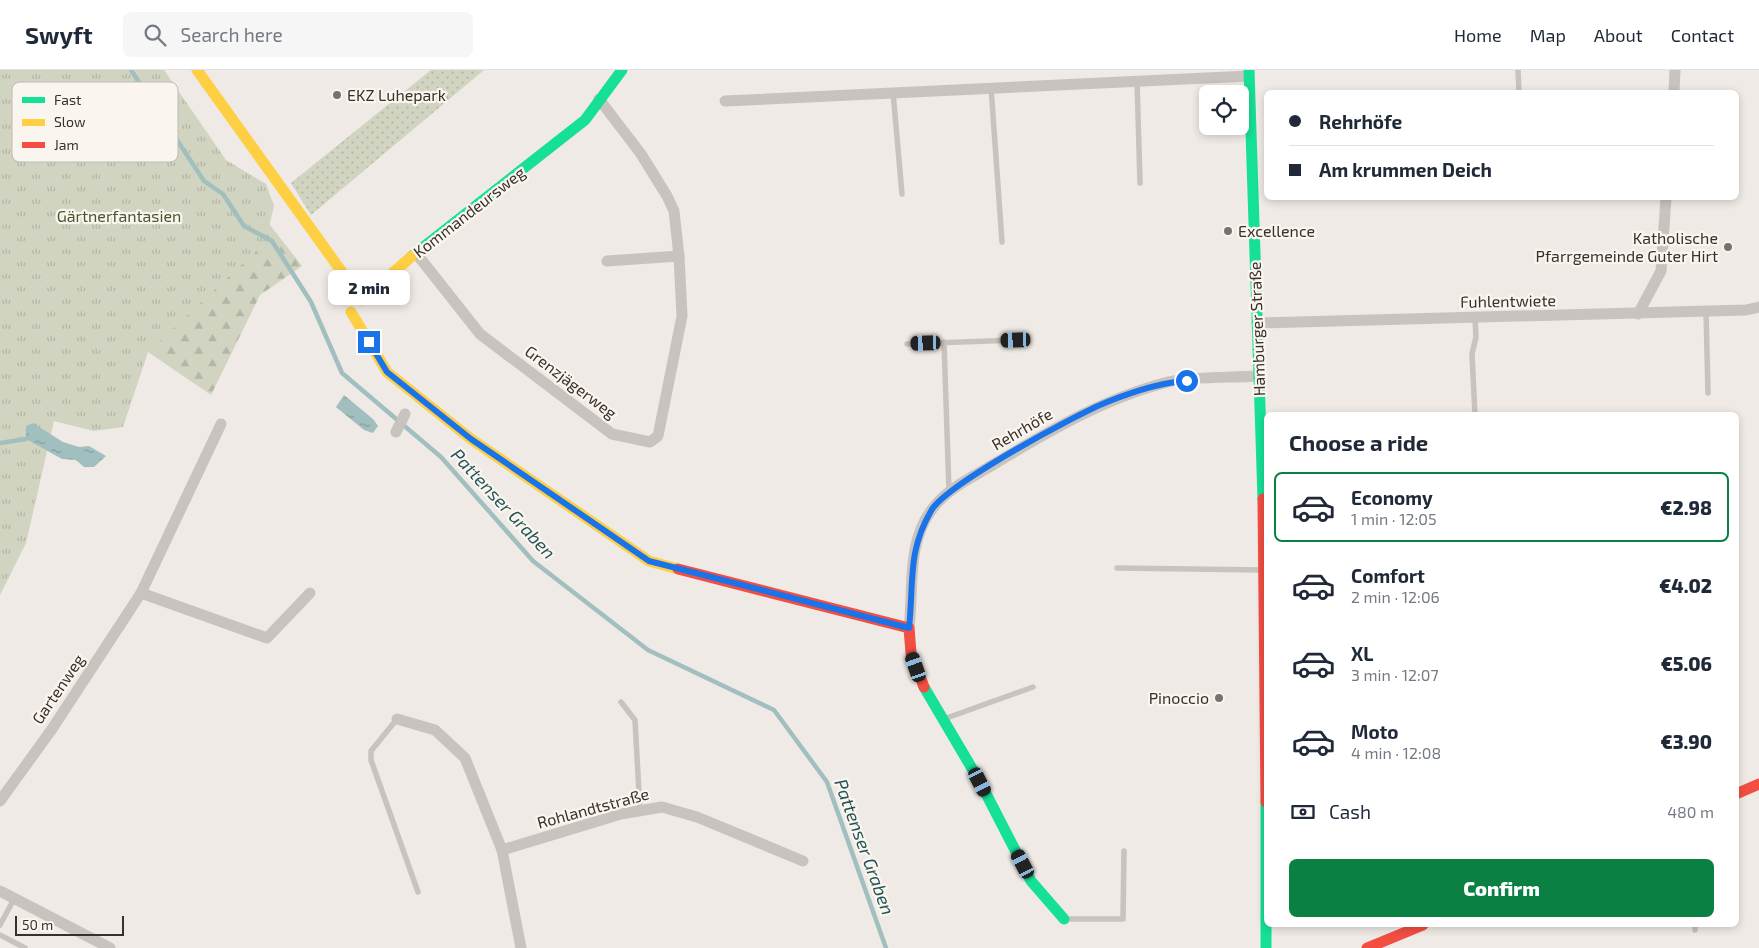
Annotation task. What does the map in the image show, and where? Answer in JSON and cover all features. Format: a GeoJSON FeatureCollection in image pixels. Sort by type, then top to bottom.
{"type":"FeatureCollection","features":[{"type":"Feature","properties":{"kind":"street","name":"Kommandeursweg"},"geometry":{"type":"LineString","coordinates":[[197,70],[362,300],[416,253],[585,120],[622,70]]}},
{"type":"Feature","properties":{"kind":"street"},"geometry":{"type":"LineString","coordinates":[[1674,90],[1675,70]]}},
{"type":"Feature","properties":{"kind":"street"},"geometry":{"type":"LineString","coordinates":[[724,100],[1137,81],[1249,73]]}},
{"type":"Feature","properties":{"kind":"street","name":"Hamburger Straße"},"geometry":{"type":"LineString","coordinates":[[1249,73],[1264,542]]}},
{"type":"Feature","properties":{"kind":"street","name":"Grenzjägerweg"},"geometry":{"type":"LineString","coordinates":[[416,253],[480,334],[612,434],[650,442],[658,436],[682,316],[679,256],[674,211],[641,154],[600,99]]}},
{"type":"Feature","properties":{"kind":"street"},"geometry":{"type":"LineString","coordinates":[[1638,314],[1661,271],[1666,200]]}},
{"type":"Feature","properties":{"kind":"street"},"geometry":{"type":"LineString","coordinates":[[607,261],[679,256]]}},
{"type":"Feature","properties":{"kind":"street","name":"Fuhlentwiete"},"geometry":{"type":"LineString","coordinates":[[1257,323],[1638,314],[1746,310],[1759,307]]}},
{"type":"Feature","properties":{"kind":"street"},"geometry":{"type":"LineString","coordinates":[[351,312],[387,372],[471,439],[649,561],[909,628],[911,653],[921,682],[980,782],[1031,881],[1064,919]]}},
{"type":"Feature","properties":{"kind":"street","name":"Rehrhöfe"},"geometry":{"type":"LineString","coordinates":[[909,628],[913,557],[920,532],[932,508],[949,490],[1056,428],[1107,402],[1169,382],[1258,376]]}},
{"type":"Feature","properties":{"kind":"street"},"geometry":{"type":"LineString","coordinates":[[396,432],[405,414]]}},
{"type":"Feature","properties":{"kind":"street","name":"Gartenweg"},"geometry":{"type":"LineString","coordinates":[[0,801],[52,729],[141,593],[221,424]]}},
{"type":"Feature","properties":{"kind":"street"},"geometry":{"type":"LineString","coordinates":[[141,593],[268,638],[310,593]]}},
{"type":"Feature","properties":{"kind":"street"},"geometry":{"type":"LineString","coordinates":[[397,719],[435,730],[466,758],[502,850],[521,948]]}},
{"type":"Feature","properties":{"kind":"street"},"geometry":{"type":"LineString","coordinates":[[1739,793],[1759,784]]}},
{"type":"Feature","properties":{"kind":"street","name":"Rohlandtstraße"},"geometry":{"type":"LineString","coordinates":[[502,850],[621,814],[662,807],[697,816],[803,861]]}},
{"type":"Feature","properties":{"kind":"street"},"geometry":{"type":"LineString","coordinates":[[0,891],[110,948]]}},
{"type":"Feature","properties":{"kind":"street","name":"Hamburger Straße"},"geometry":{"type":"LineString","coordinates":[[1266,927],[1266,948]]}},
{"type":"Feature","properties":{"kind":"street"},"geometry":{"type":"LineString","coordinates":[[1367,948],[1418,927]]}},
{"type":"Feature","properties":{"kind":"lane"},"geometry":{"type":"LineString","coordinates":[[1518,70],[1519,90]]}},
{"type":"Feature","properties":{"kind":"lane"},"geometry":{"type":"LineString","coordinates":[[1137,81],[1140,183]]}},
{"type":"Feature","properties":{"kind":"lane"},"geometry":{"type":"LineString","coordinates":[[991,88],[1002,242]]}},
{"type":"Feature","properties":{"kind":"lane"},"geometry":{"type":"LineString","coordinates":[[893,92],[902,194]]}},
{"type":"Feature","properties":{"kind":"lane"},"geometry":{"type":"LineString","coordinates":[[1706,311],[1708,393]]}},
{"type":"Feature","properties":{"kind":"lane"},"geometry":{"type":"LineString","coordinates":[[1475,318],[1476,337],[1472,354],[1475,412]]}},
{"type":"Feature","properties":{"kind":"lane"},"geometry":{"type":"LineString","coordinates":[[907,344],[1016,340]]}},
{"type":"Feature","properties":{"kind":"lane"},"geometry":{"type":"LineString","coordinates":[[944,342],[949,490]]}},
{"type":"Feature","properties":{"kind":"lane"},"geometry":{"type":"LineString","coordinates":[[1117,568],[1264,570]]}},
{"type":"Feature","properties":{"kind":"lane"},"geometry":{"type":"LineString","coordinates":[[943,720],[1033,687]]}},
{"type":"Feature","properties":{"kind":"lane"},"geometry":{"type":"LineString","coordinates":[[621,702],[635,720],[640,811]]}},
{"type":"Feature","properties":{"kind":"lane"},"geometry":{"type":"LineString","coordinates":[[397,719],[371,751],[372,760],[418,892]]}},
{"type":"Feature","properties":{"kind":"lane"},"geometry":{"type":"LineString","coordinates":[[1064,919],[1123,919],[1124,851]]}},
{"type":"Feature","properties":{"kind":"lane"},"geometry":{"type":"LineString","coordinates":[[0,925],[14,899]]}},
{"type":"Feature","properties":{"kind":"lane"},"geometry":{"type":"LineString","coordinates":[[0,935],[25,948]]}},
{"type":"Feature","properties":{"kind":"green space"},"geometry":{"type":"Polygon","coordinates":[[[0,70],[21,82],[12,82],[12,93],[0,70]]]}},
{"type":"Feature","properties":{"kind":"green space","name":"Gärtnerfantasien"},"geometry":{"type":"Polygon","coordinates":[[[0,70],[164,70],[172,82],[12,82],[12,162],[178,162],[178,90],[226,160],[266,184],[274,206],[265,243],[148,352],[123,427],[94,431],[54,421],[26,543],[0,595],[0,70]]]}},
{"type":"Feature","properties":{"kind":"green space"},"geometry":{"type":"Polygon","coordinates":[[[431,70],[484,70],[311,215],[291,183],[431,70]]]}},
{"type":"Feature","properties":{"kind":"green space"},"geometry":{"type":"Polygon","coordinates":[[[48,162],[160,162],[270,225],[302,266],[260,295],[211,395],[148,352],[48,162]]]}},
{"type":"Feature","properties":{"kind":"water"},"geometry":{"type":"Polygon","coordinates":[[[344,395],[373,419],[378,426],[373,433],[364,430],[336,407],[344,395]]]}},
{"type":"Feature","properties":{"kind":"water"},"geometry":{"type":"Polygon","coordinates":[[[33,423],[63,442],[79,447],[89,446],[106,456],[94,467],[84,467],[76,460],[62,459],[26,439],[26,426],[33,423]]]}},
{"type":"Feature","properties":{"kind":"waterway","name":"Pattenser Graben"},"geometry":{"type":"LineString","coordinates":[[131,70],[139,82]]}},
{"type":"Feature","properties":{"kind":"waterway","name":"Pattenser Graben"},"geometry":{"type":"LineString","coordinates":[[178,141],[204,181],[223,194],[244,226],[272,241],[311,302],[342,373],[441,457],[533,561],[648,650],[774,710],[827,782],[886,948]]}},
{"type":"Feature","properties":{"kind":"waterway"},"geometry":{"type":"LineString","coordinates":[[0,443],[26,439]]}},
{"type":"Feature","properties":{"kind":"traffic: fast"},"geometry":{"type":"LineString","coordinates":[[412,256],[585,120],[622,70]]}},
{"type":"Feature","properties":{"kind":"traffic: fast"},"geometry":{"type":"LineString","coordinates":[[1249,70],[1263,499]]}},
{"type":"Feature","properties":{"kind":"traffic: fast"},"geometry":{"type":"LineString","coordinates":[[924,687],[980,782],[1031,881],[1064,919]]}},
{"type":"Feature","properties":{"kind":"traffic: fast"},"geometry":{"type":"LineString","coordinates":[[1266,927],[1266,948]]}},
{"type":"Feature","properties":{"kind":"traffic: slow"},"geometry":{"type":"LineString","coordinates":[[197,70],[362,300],[412,256]]}},
{"type":"Feature","properties":{"kind":"traffic: slow"},"geometry":{"type":"LineString","coordinates":[[351,312],[387,372],[471,439],[649,561],[678,569]]}},
{"type":"Feature","properties":{"kind":"traffic: jam"},"geometry":{"type":"LineString","coordinates":[[1263,499],[1264,600]]}},
{"type":"Feature","properties":{"kind":"traffic: jam"},"geometry":{"type":"LineString","coordinates":[[678,569],[909,628],[911,653],[924,687]]}},
{"type":"Feature","properties":{"kind":"traffic: jam"},"geometry":{"type":"LineString","coordinates":[[1739,793],[1759,784]]}},
{"type":"Feature","properties":{"kind":"traffic: jam"},"geometry":{"type":"LineString","coordinates":[[1367,948],[1418,927]]}},
{"type":"Feature","properties":{"kind":"place","name":"EKZ Luhepark"},"geometry":{"type":"Point","coordinates":[337,95]}},
{"type":"Feature","properties":{"kind":"place","name":"Excellence"},"geometry":{"type":"Point","coordinates":[1228,231]}},
{"type":"Feature","properties":{"kind":"place","name":"Katholische Pfarrgemeinde Guter Hirt"},"geometry":{"type":"Point","coordinates":[1728,247]}},
{"type":"Feature","properties":{"kind":"place","name":"Pinoccio"},"geometry":{"type":"Point","coordinates":[1219,698]}},
{"type":"Feature","properties":{"kind":"route"},"geometry":{"type":"LineString","coordinates":[[369,342],[387,372],[471,439],[649,561],[909,628],[912,604],[913,557],[920,532],[932,508],[949,490],[1056,428],[1107,402],[1169,382],[1187,381]]}}]}
